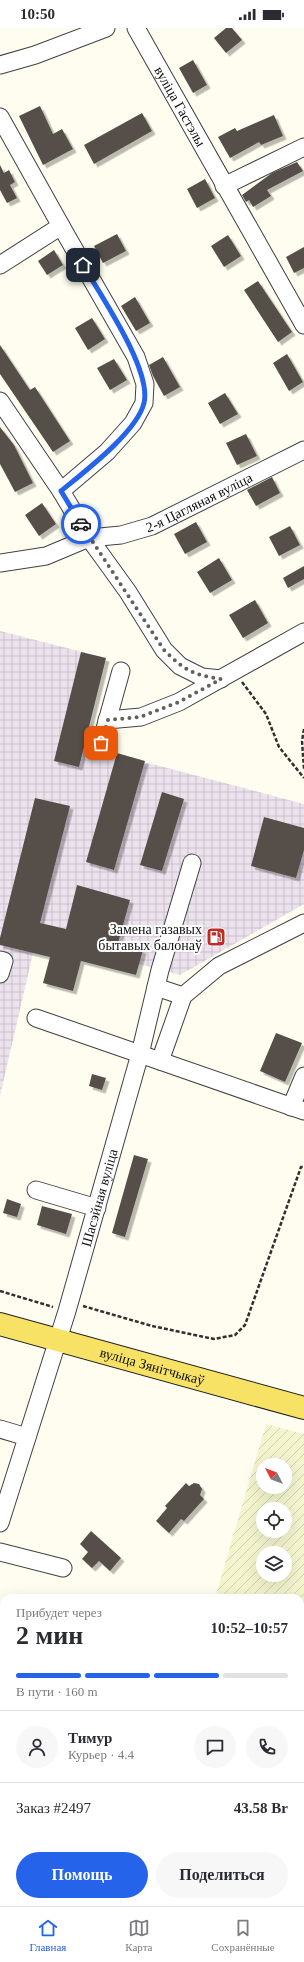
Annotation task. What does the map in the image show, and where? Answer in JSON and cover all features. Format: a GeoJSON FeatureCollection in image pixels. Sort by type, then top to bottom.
{"type":"FeatureCollection","features":[{"type":"Feature","properties":{"kind":"main road","name":"вуліца Зянітчыкаў"},"geometry":{"type":"LineString","coordinates":[[0,1324],[304,1408]]}},
{"type":"Feature","properties":{"kind":"street"},"geometry":{"type":"LineString","coordinates":[[0,65],[35,55],[106,28]]}},
{"type":"Feature","properties":{"kind":"street","name":"вуліца Гастэлы"},"geometry":{"type":"LineString","coordinates":[[136,28],[224,186],[298,300],[304,325]]}},
{"type":"Feature","properties":{"kind":"street"},"geometry":{"type":"LineString","coordinates":[[0,117],[136,357],[145,384],[144,403],[133,423],[106,452],[61,491]]}},
{"type":"Feature","properties":{"kind":"street"},"geometry":{"type":"LineString","coordinates":[[224,186],[304,147]]}},
{"type":"Feature","properties":{"kind":"street"},"geometry":{"type":"LineString","coordinates":[[0,265],[61,226]]}},
{"type":"Feature","properties":{"kind":"street"},"geometry":{"type":"LineString","coordinates":[[0,401],[61,491],[89,538],[128,592],[164,650],[180,666],[202,677],[227,676]]}},
{"type":"Feature","properties":{"kind":"street","name":"2-я Цагляная вуліца"},"geometry":{"type":"LineString","coordinates":[[0,562],[46,556],[89,538],[121,535],[152,526],[304,450]]}},
{"type":"Feature","properties":{"kind":"street"},"geometry":{"type":"LineString","coordinates":[[108,720],[140,717],[179,702],[304,632]]}},
{"type":"Feature","properties":{"kind":"street"},"geometry":{"type":"LineString","coordinates":[[101,743],[121,671]]}},
{"type":"Feature","properties":{"kind":"street","name":"Шасэйная вуліца"},"geometry":{"type":"LineString","coordinates":[[0,1523],[58,1341],[97,1208],[140,1054],[156,987],[192,863]]}},
{"type":"Feature","properties":{"kind":"street"},"geometry":{"type":"LineString","coordinates":[[160,1061],[183,996],[219,966],[304,923]]}},
{"type":"Feature","properties":{"kind":"street"},"geometry":{"type":"LineString","coordinates":[[0,960],[4,961],[0,974]]}},
{"type":"Feature","properties":{"kind":"street"},"geometry":{"type":"LineString","coordinates":[[156,987],[183,996]]}},
{"type":"Feature","properties":{"kind":"street"},"geometry":{"type":"LineString","coordinates":[[36,1018],[297,1109],[304,1076]]}},
{"type":"Feature","properties":{"kind":"street"},"geometry":{"type":"LineString","coordinates":[[36,1190],[97,1208]]}},
{"type":"Feature","properties":{"kind":"street"},"geometry":{"type":"LineString","coordinates":[[0,1429],[27,1437]]}},
{"type":"Feature","properties":{"kind":"street"},"geometry":{"type":"LineString","coordinates":[[0,1552],[63,1568]]}},
{"type":"Feature","properties":{"kind":"path"},"geometry":{"type":"LineString","coordinates":[[227,676],[246,686],[266,714],[280,748],[304,778]]}},
{"type":"Feature","properties":{"kind":"path"},"geometry":{"type":"LineString","coordinates":[[304,730],[302,741],[304,769]]}},
{"type":"Feature","properties":{"kind":"path"},"geometry":{"type":"LineString","coordinates":[[0,1291],[214,1339],[235,1335],[245,1325],[301,1167],[304,1168]]}},
{"type":"Feature","properties":{"kind":"shaded area"},"geometry":{"type":"Polygon","coordinates":[[[0,631],[106,658],[84,746],[304,804],[304,904],[180,975],[139,964],[142,949],[58,928],[50,957],[33,953],[0,1096],[0,631]]]}},
{"type":"Feature","properties":{"kind":"green space"},"geometry":{"type":"Polygon","coordinates":[[[266,1424],[304,1434],[304,1594],[216,1594],[256,1458],[256,1494],[292,1494],[292,1458],[256,1458],[266,1424]]]}},
{"type":"Feature","properties":{"kind":"building"},"geometry":{"type":"Polygon","coordinates":[[[226,28],[232,28],[242,40],[226,53],[214,38],[226,28]]]}},
{"type":"Feature","properties":{"kind":"building"},"geometry":{"type":"Polygon","coordinates":[[[193,60],[207,85],[193,93],[179,68],[193,60]]]}},
{"type":"Feature","properties":{"kind":"building"},"geometry":{"type":"Polygon","coordinates":[[[40,106],[53,134],[62,129],[73,149],[43,165],[19,116],[40,106]]]}},
{"type":"Feature","properties":{"kind":"building"},"geometry":{"type":"Polygon","coordinates":[[[142,113],[152,131],[94,164],[84,145],[142,113]]]}},
{"type":"Feature","properties":{"kind":"building"},"geometry":{"type":"Polygon","coordinates":[[[274,115],[283,136],[261,145],[259,142],[230,158],[218,137],[235,128],[237,131],[274,115]]]}},
{"type":"Feature","properties":{"kind":"building"},"geometry":{"type":"Polygon","coordinates":[[[297,162],[303,171],[267,190],[271,196],[253,207],[249,200],[246,202],[242,195],[272,173],[297,162]]]}},
{"type":"Feature","properties":{"kind":"building"},"geometry":{"type":"Polygon","coordinates":[[[0,165],[4,173],[9,170],[15,182],[10,185],[17,198],[7,203],[0,190],[0,165]]]}},
{"type":"Feature","properties":{"kind":"building"},"geometry":{"type":"Polygon","coordinates":[[[205,179],[215,198],[197,208],[187,189],[205,179]]]}},
{"type":"Feature","properties":{"kind":"building"},"geometry":{"type":"Polygon","coordinates":[[[117,234],[126,251],[103,263],[94,246],[117,234]]]}},
{"type":"Feature","properties":{"kind":"building"},"geometry":{"type":"Polygon","coordinates":[[[228,235],[241,256],[224,267],[211,246],[228,235]]]}},
{"type":"Feature","properties":{"kind":"building"},"geometry":{"type":"Polygon","coordinates":[[[304,247],[304,268],[294,273],[286,257],[304,247]]]}},
{"type":"Feature","properties":{"kind":"building"},"geometry":{"type":"Polygon","coordinates":[[[54,250],[63,265],[47,275],[38,261],[54,250]]]}},
{"type":"Feature","properties":{"kind":"building"},"geometry":{"type":"Polygon","coordinates":[[[258,281],[292,332],[278,342],[244,290],[258,281]]]}},
{"type":"Feature","properties":{"kind":"building"},"geometry":{"type":"Polygon","coordinates":[[[135,297],[150,323],[136,331],[121,306],[135,297]]]}},
{"type":"Feature","properties":{"kind":"building"},"geometry":{"type":"Polygon","coordinates":[[[92,318],[105,339],[88,350],[75,328],[92,318]]]}},
{"type":"Feature","properties":{"kind":"building"},"geometry":{"type":"Polygon","coordinates":[[[0,345],[30,390],[35,387],[70,441],[53,452],[0,374],[0,345]]]}},
{"type":"Feature","properties":{"kind":"building"},"geometry":{"type":"Polygon","coordinates":[[[287,354],[303,382],[289,391],[273,363],[287,354]]]}},
{"type":"Feature","properties":{"kind":"building"},"geometry":{"type":"Polygon","coordinates":[[[163,357],[180,387],[164,396],[149,365],[163,357]]]}},
{"type":"Feature","properties":{"kind":"building"},"geometry":{"type":"Polygon","coordinates":[[[114,359],[127,380],[110,390],[97,368],[114,359]]]}},
{"type":"Feature","properties":{"kind":"building"},"geometry":{"type":"Polygon","coordinates":[[[225,393],[238,414],[220,424],[208,403],[225,393]]]}},
{"type":"Feature","properties":{"kind":"building"},"geometry":{"type":"Polygon","coordinates":[[[0,427],[14,445],[33,483],[15,492],[0,464],[0,427]]]}},
{"type":"Feature","properties":{"kind":"building"},"geometry":{"type":"Polygon","coordinates":[[[246,434],[257,456],[237,465],[226,443],[246,434]]]}},
{"type":"Feature","properties":{"kind":"building"},"geometry":{"type":"Polygon","coordinates":[[[272,477],[280,493],[256,506],[247,490],[272,477]]]}},
{"type":"Feature","properties":{"kind":"building"},"geometry":{"type":"Polygon","coordinates":[[[42,503],[56,524],[39,536],[25,515],[42,503]]]}},
{"type":"Feature","properties":{"kind":"building"},"geometry":{"type":"Polygon","coordinates":[[[196,522],[207,542],[185,554],[174,534],[196,522]]]}},
{"type":"Feature","properties":{"kind":"building"},"geometry":{"type":"Polygon","coordinates":[[[290,526],[300,545],[279,556],[269,537],[290,526]]]}},
{"type":"Feature","properties":{"kind":"building"},"geometry":{"type":"Polygon","coordinates":[[[219,558],[232,580],[210,593],[197,572],[219,558]]]}},
{"type":"Feature","properties":{"kind":"building"},"geometry":{"type":"Polygon","coordinates":[[[304,566],[304,579],[288,588],[283,578],[304,566]]]}},
{"type":"Feature","properties":{"kind":"building"},"geometry":{"type":"Polygon","coordinates":[[[255,600],[268,623],[243,638],[229,615],[255,600]]]}},
{"type":"Feature","properties":{"kind":"building"},"geometry":{"type":"Polygon","coordinates":[[[81,652],[106,658],[79,767],[54,761],[81,652]]]}},
{"type":"Feature","properties":{"kind":"building"},"geometry":{"type":"Polygon","coordinates":[[[117,753],[145,761],[114,870],[86,862],[117,753]]]}},
{"type":"Feature","properties":{"kind":"building"},"geometry":{"type":"Polygon","coordinates":[[[162,792],[184,799],[162,871],[140,865],[162,792]]]}},
{"type":"Feature","properties":{"kind":"building"},"geometry":{"type":"Polygon","coordinates":[[[35,798],[70,806],[40,923],[66,929],[77,885],[130,900],[118,943],[143,950],[136,975],[81,961],[73,991],[43,983],[50,957],[0,945],[0,938],[35,798]]]}},
{"type":"Feature","properties":{"kind":"building"},"geometry":{"type":"Polygon","coordinates":[[[264,817],[304,828],[304,850],[296,878],[251,866],[264,817]]]}},
{"type":"Feature","properties":{"kind":"building"},"geometry":{"type":"Polygon","coordinates":[[[276,1033],[302,1043],[285,1082],[260,1071],[276,1033]]]}},
{"type":"Feature","properties":{"kind":"building"},"geometry":{"type":"Polygon","coordinates":[[[92,1074],[106,1078],[102,1090],[89,1086],[92,1074]]]}},
{"type":"Feature","properties":{"kind":"building"},"geometry":{"type":"Polygon","coordinates":[[[134,1155],[148,1159],[125,1237],[112,1233],[134,1155]]]}},
{"type":"Feature","properties":{"kind":"building"},"geometry":{"type":"Polygon","coordinates":[[[7,1199],[21,1204],[17,1217],[3,1213],[7,1199]]]}},
{"type":"Feature","properties":{"kind":"building"},"geometry":{"type":"Polygon","coordinates":[[[42,1206],[72,1214],[66,1234],[37,1225],[42,1206]]]}},
{"type":"Feature","properties":{"kind":"building"},"geometry":{"type":"Polygon","coordinates":[[[186,1483],[189,1486],[194,1483],[199,1484],[202,1489],[200,1495],[204,1499],[184,1521],[181,1519],[169,1533],[156,1521],[167,1508],[165,1506],[186,1483]]]}},
{"type":"Feature","properties":{"kind":"building"},"geometry":{"type":"Polygon","coordinates":[[[91,1531],[121,1558],[110,1571],[99,1561],[92,1568],[82,1559],[88,1552],[80,1544],[91,1531]]]}},
{"type":"Feature","properties":{"kind":"way so far"},"geometry":{"type":"LineString","coordinates":[[81,524],[89,538],[128,592],[164,650],[180,666],[202,677],[221,679],[179,702],[140,717],[108,720],[101,743]]}},
{"type":"Feature","properties":{"kind":"place","name":"Замена газавых бытавых балонаў"},"geometry":{"type":"Point","coordinates":[216,937]}},
{"type":"Feature","properties":{"kind":"route"},"geometry":{"type":"LineString","coordinates":[[81,524],[61,491],[106,452],[133,423],[144,403],[145,384],[136,357],[83,265]]}}]}
